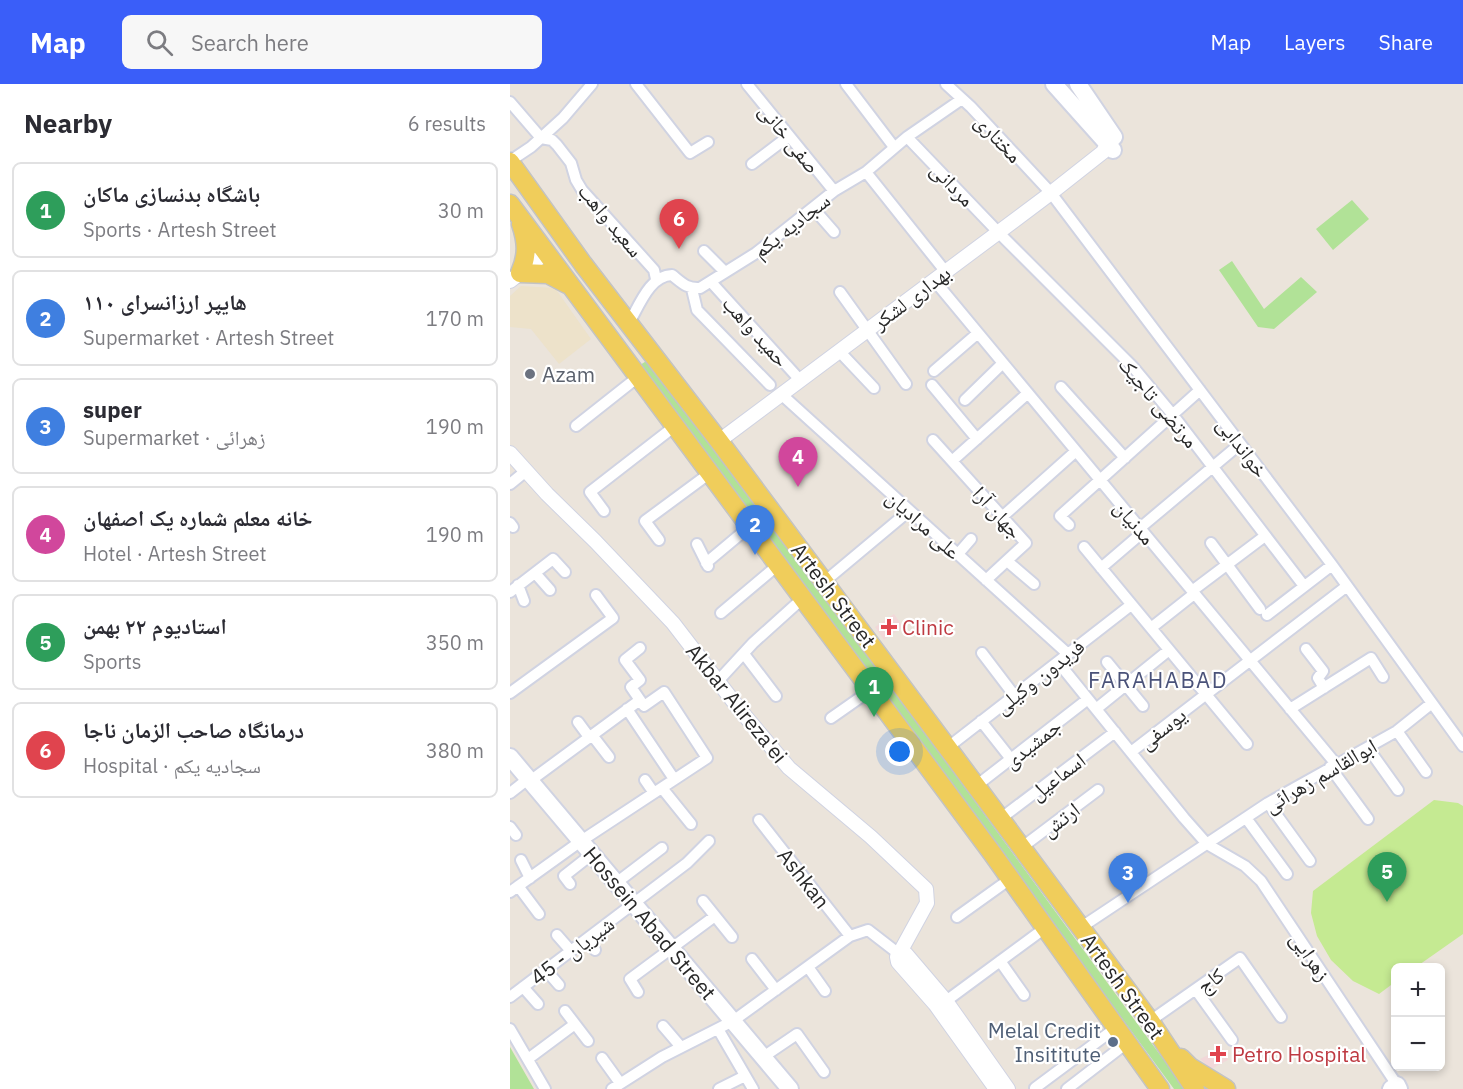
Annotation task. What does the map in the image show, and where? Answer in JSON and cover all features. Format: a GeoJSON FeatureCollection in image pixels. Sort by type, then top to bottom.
{"type":"FeatureCollection","features":[{"type":"Feature","properties":{"kind":"main road"},"geometry":{"type":"LineString","coordinates":[[1054,84],[1111,146]]}},
{"type":"Feature","properties":{"kind":"main road"},"geometry":{"type":"LineString","coordinates":[[1078,84],[1111,146]]}},
{"type":"Feature","properties":{"kind":"main road","name":"Artesh Street"},"geometry":{"type":"LineString","coordinates":[[510,162],[583,264],[719,441],[1150,1021],[1195,1089]]}},
{"type":"Feature","properties":{"kind":"main road"},"geometry":{"type":"LineString","coordinates":[[510,187],[541,228],[552,221]]}},
{"type":"Feature","properties":{"kind":"main road"},"geometry":{"type":"LineString","coordinates":[[514,209],[526,241],[526,260],[515,277]]}},
{"type":"Feature","properties":{"kind":"main road","name":"Artesh Street"},"geometry":{"type":"LineString","coordinates":[[514,209],[1010,879],[1128,1042],[1155,1086]]}},
{"type":"Feature","properties":{"kind":"main road"},"geometry":{"type":"LineString","coordinates":[[546,253],[570,255],[583,264]]}},
{"type":"Feature","properties":{"kind":"main road"},"geometry":{"type":"LineString","coordinates":[[515,277],[548,274],[573,289]]}},
{"type":"Feature","properties":{"kind":"main road","name":"Hossein Abad Street"},"geometry":{"type":"LineString","coordinates":[[510,757],[672,950],[725,1025],[763,1057],[789,1089]]}},
{"type":"Feature","properties":{"kind":"main road"},"geometry":{"type":"LineString","coordinates":[[1165,1042],[1190,1067],[1226,1089]]}},
{"type":"Feature","properties":{"kind":"street"},"geometry":{"type":"LineString","coordinates":[[510,162],[563,118],[592,84]]}},
{"type":"Feature","properties":{"kind":"street"},"geometry":{"type":"LineString","coordinates":[[636,84],[690,153],[708,142]]}},
{"type":"Feature","properties":{"kind":"street","name":"صفی خانی"},"geometry":{"type":"LineString","coordinates":[[747,84],[834,191]]}},
{"type":"Feature","properties":{"kind":"street"},"geometry":{"type":"LineString","coordinates":[[846,84],[894,147]]}},
{"type":"Feature","properties":{"kind":"street","name":"مختاری"},"geometry":{"type":"LineString","coordinates":[[946,84],[1051,193]]}},
{"type":"Feature","properties":{"kind":"street","name":"سجادیه یکم"},"geometry":{"type":"LineString","coordinates":[[692,289],[700,288],[711,282],[756,253],[834,191],[866,172],[907,136],[962,99]]}},
{"type":"Feature","properties":{"kind":"street","name":"سعید واهب"},"geometry":{"type":"LineString","coordinates":[[510,102],[541,138],[552,140],[557,145],[571,163],[582,190],[654,270],[656,279]]}},
{"type":"Feature","properties":{"kind":"street"},"geometry":{"type":"LineString","coordinates":[[752,164],[789,136]]}},
{"type":"Feature","properties":{"kind":"street","name":"مردانی"},"geometry":{"type":"LineString","coordinates":[[907,136],[998,232]]}},
{"type":"Feature","properties":{"kind":"street","name":"بهداری لشکر"},"geometry":{"type":"LineString","coordinates":[[719,441],[776,389],[800,380],[1111,146]]}},
{"type":"Feature","properties":{"kind":"street","name":"مدنیان"},"geometry":{"type":"LineString","coordinates":[[866,172],[940,275],[978,333],[1290,709],[1333,766],[1368,819]]}},
{"type":"Feature","properties":{"kind":"street","name":"خواندابی"},"geometry":{"type":"LineString","coordinates":[[1051,193],[1332,565],[1463,746]]}},
{"type":"Feature","properties":{"kind":"street"},"geometry":{"type":"LineString","coordinates":[[813,208],[834,232]]}},
{"type":"Feature","properties":{"kind":"street","name":"مرتضی تاجیک"},"geometry":{"type":"LineString","coordinates":[[998,232],[1133,367],[1173,415],[1304,586]]}},
{"type":"Feature","properties":{"kind":"street"},"geometry":{"type":"LineString","coordinates":[[704,251],[725,272]]}},
{"type":"Feature","properties":{"kind":"street"},"geometry":{"type":"LineString","coordinates":[[515,277],[546,253]]}},
{"type":"Feature","properties":{"kind":"street"},"geometry":{"type":"LineString","coordinates":[[629,323],[656,279],[672,275],[692,289]]}},
{"type":"Feature","properties":{"kind":"street","name":"حمید واهب"},"geometry":{"type":"LineString","coordinates":[[711,282],[800,380]]}},
{"type":"Feature","properties":{"kind":"street","name":"علی مرادیان"},"geometry":{"type":"LineString","coordinates":[[692,289],[697,310],[776,389],[1068,654]]}},
{"type":"Feature","properties":{"kind":"street"},"geometry":{"type":"LineString","coordinates":[[840,292],[906,384]]}},
{"type":"Feature","properties":{"kind":"street"},"geometry":{"type":"LineString","coordinates":[[934,371],[978,333]]}},
{"type":"Feature","properties":{"kind":"street"},"geometry":{"type":"LineString","coordinates":[[839,351],[874,388]]}},
{"type":"Feature","properties":{"kind":"street"},"geometry":{"type":"LineString","coordinates":[[965,400],[1003,363]]}},
{"type":"Feature","properties":{"kind":"street"},"geometry":{"type":"LineString","coordinates":[[576,426],[638,377]]}},
{"type":"Feature","properties":{"kind":"street"},"geometry":{"type":"LineString","coordinates":[[932,386],[977,439]]}},
{"type":"Feature","properties":{"kind":"street"},"geometry":{"type":"LineString","coordinates":[[1061,387],[1125,458]]}},
{"type":"Feature","properties":{"kind":"street"},"geometry":{"type":"LineString","coordinates":[[1069,525],[1060,516],[1200,390]]}},
{"type":"Feature","properties":{"kind":"street"},"geometry":{"type":"LineString","coordinates":[[952,461],[1028,393]]}},
{"type":"Feature","properties":{"kind":"street"},"geometry":{"type":"LineString","coordinates":[[604,511],[590,492],[675,426]]}},
{"type":"Feature","properties":{"kind":"street","name":"جهان آرا"},"geometry":{"type":"LineString","coordinates":[[933,440],[1026,543],[986,580]]}},
{"type":"Feature","properties":{"kind":"street"},"geometry":{"type":"LineString","coordinates":[[1101,568],[1240,444]]}},
{"type":"Feature","properties":{"kind":"street"},"geometry":{"type":"LineString","coordinates":[[1002,517],[1076,451]]}},
{"type":"Feature","properties":{"kind":"street","name":"Akbar Alireza'ei"},"geometry":{"type":"LineString","coordinates":[[510,453],[673,623],[789,768],[871,837],[926,889],[927,903],[899,954]]}},
{"type":"Feature","properties":{"kind":"street"},"geometry":{"type":"LineString","coordinates":[[510,484],[526,471]]}},
{"type":"Feature","properties":{"kind":"street"},"geometry":{"type":"LineString","coordinates":[[659,540],[645,521],[710,473]]}},
{"type":"Feature","properties":{"kind":"street"},"geometry":{"type":"LineString","coordinates":[[824,582],[909,511]]}},
{"type":"Feature","properties":{"kind":"street"},"geometry":{"type":"LineString","coordinates":[[697,544],[707,564],[749,526]]}},
{"type":"Feature","properties":{"kind":"street"},"geometry":{"type":"LineString","coordinates":[[1151,628],[1265,536]]}},
{"type":"Feature","properties":{"kind":"street"},"geometry":{"type":"LineString","coordinates":[[958,554],[971,539]]}},
{"type":"Feature","properties":{"kind":"street"},"geometry":{"type":"LineString","coordinates":[[1211,543],[1263,612],[1332,565]]}},
{"type":"Feature","properties":{"kind":"street"},"geometry":{"type":"LineString","coordinates":[[1084,547],[1247,744]]}},
{"type":"Feature","properties":{"kind":"street"},"geometry":{"type":"LineString","coordinates":[[524,601],[514,589],[553,559],[565,572]]}},
{"type":"Feature","properties":{"kind":"street"},"geometry":{"type":"LineString","coordinates":[[1007,561],[1034,584]]}},
{"type":"Feature","properties":{"kind":"street"},"geometry":{"type":"LineString","coordinates":[[721,613],[778,564]]}},
{"type":"Feature","properties":{"kind":"street"},"geometry":{"type":"LineString","coordinates":[[535,573],[550,590]]}},
{"type":"Feature","properties":{"kind":"street","name":"یوسفی"},"geometry":{"type":"LineString","coordinates":[[1131,752],[1347,586]]}},
{"type":"Feature","properties":{"kind":"street"},"geometry":{"type":"LineString","coordinates":[[510,693],[614,618],[596,595]]}},
{"type":"Feature","properties":{"kind":"street"},"geometry":{"type":"LineString","coordinates":[[718,681],[802,598]]}},
{"type":"Feature","properties":{"kind":"street","name":"فریدون وکیلی"},"geometry":{"type":"LineString","coordinates":[[947,747],[1131,605]]}},
{"type":"Feature","properties":{"kind":"street"},"geometry":{"type":"LineString","coordinates":[[539,914],[514,889],[581,841],[707,758],[664,692],[644,706],[631,687],[640,680],[625,660],[640,648]]}},
{"type":"Feature","properties":{"kind":"street"},"geometry":{"type":"LineString","coordinates":[[1306,649],[1323,671],[1318,678],[1324,688]]}},
{"type":"Feature","properties":{"kind":"street"},"geometry":{"type":"LineString","coordinates":[[1096,709],[1169,650]]}},
{"type":"Feature","properties":{"kind":"street"},"geometry":{"type":"LineString","coordinates":[[982,653],[1014,695]]}},
{"type":"Feature","properties":{"kind":"street"},"geometry":{"type":"LineString","coordinates":[[744,654],[776,696]]}},
{"type":"Feature","properties":{"kind":"street"},"geometry":{"type":"LineString","coordinates":[[1290,709],[1371,658],[1383,677]]}},
{"type":"Feature","properties":{"kind":"street"},"geometry":{"type":"LineString","coordinates":[[1058,662],[1207,844]]}},
{"type":"Feature","properties":{"kind":"street"},"geometry":{"type":"LineString","coordinates":[[1107,662],[1143,706]]}},
{"type":"Feature","properties":{"kind":"street"},"geometry":{"type":"LineString","coordinates":[[831,718],[871,690]]}},
{"type":"Feature","properties":{"kind":"street","name":"جمشیدی"},"geometry":{"type":"LineString","coordinates":[[976,786],[1088,699]]}},
{"type":"Feature","properties":{"kind":"street"},"geometry":{"type":"LineString","coordinates":[[510,793],[640,700]]}},
{"type":"Feature","properties":{"kind":"street","name":"ابوالقاسم زهرائی"},"geometry":{"type":"LineString","coordinates":[[1080,928],[1268,803],[1397,731],[1432,703]]}},
{"type":"Feature","properties":{"kind":"street"},"geometry":{"type":"LineString","coordinates":[[627,709],[674,780]]}},
{"type":"Feature","properties":{"kind":"street"},"geometry":{"type":"LineString","coordinates":[[981,721],[1011,759]]}},
{"type":"Feature","properties":{"kind":"street"},"geometry":{"type":"LineString","coordinates":[[578,722],[609,757]]}},
{"type":"Feature","properties":{"kind":"street"},"geometry":{"type":"LineString","coordinates":[[1397,731],[1425,772]]}},
{"type":"Feature","properties":{"kind":"street","name":"اسماعیل"},"geometry":{"type":"LineString","coordinates":[[1000,819],[1115,732]]}},
{"type":"Feature","properties":{"kind":"street"},"geometry":{"type":"LineString","coordinates":[[1368,748],[1398,790]]}},
{"type":"Feature","properties":{"kind":"street"},"geometry":{"type":"LineString","coordinates":[[645,780],[691,824]]}},
{"type":"Feature","properties":{"kind":"street","name":"ارتش"},"geometry":{"type":"LineString","coordinates":[[1021,848],[1098,790]]}},
{"type":"Feature","properties":{"kind":"street"},"geometry":{"type":"LineString","coordinates":[[1268,803],[1310,861]]}},
{"type":"Feature","properties":{"kind":"street"},"geometry":{"type":"LineString","coordinates":[[1246,818],[1287,874]]}},
{"type":"Feature","properties":{"kind":"street","name":"Ashkan"},"geometry":{"type":"LineString","coordinates":[[759,820],[850,936]]}},
{"type":"Feature","properties":{"kind":"street","name":"شیریان - 45"},"geometry":{"type":"LineString","coordinates":[[510,997],[687,863],[709,841]]}},
{"type":"Feature","properties":{"kind":"street","name":"زهرایی"},"geometry":{"type":"LineString","coordinates":[[1207,844],[1245,866],[1261,880],[1396,1088]]}},
{"type":"Feature","properties":{"kind":"street"},"geometry":{"type":"LineString","coordinates":[[616,883],[662,848]]}},
{"type":"Feature","properties":{"kind":"street"},"geometry":{"type":"LineString","coordinates":[[570,884],[564,876],[592,854]]}},
{"type":"Feature","properties":{"kind":"street"},"geometry":{"type":"LineString","coordinates":[[521,860],[530,878]]}},
{"type":"Feature","properties":{"kind":"street"},"geometry":{"type":"LineString","coordinates":[[957,917],[1010,879]]}},
{"type":"Feature","properties":{"kind":"street"},"geometry":{"type":"LineString","coordinates":[[703,902],[732,937]]}},
{"type":"Feature","properties":{"kind":"street"},"geometry":{"type":"LineString","coordinates":[[638,992],[630,979],[716,916]]}},
{"type":"Feature","properties":{"kind":"street"},"geometry":{"type":"LineString","coordinates":[[946,1001],[1045,928]]}},
{"type":"Feature","properties":{"kind":"street"},"geometry":{"type":"LineString","coordinates":[[602,1058],[616,1087],[681,1047],[725,1025],[850,936],[868,930],[899,954],[906,954],[946,1001],[1008,1089]]}},
{"type":"Feature","properties":{"kind":"street"},"geometry":{"type":"LineString","coordinates":[[557,935],[570,951]]}},
{"type":"Feature","properties":{"kind":"street"},"geometry":{"type":"LineString","coordinates":[[587,939],[595,950]]}},
{"type":"Feature","properties":{"kind":"street"},"geometry":{"type":"LineString","coordinates":[[899,954],[898,962],[935,1004],[996,1089]]}},
{"type":"Feature","properties":{"kind":"street","name":"کاج"},"geometry":{"type":"LineString","coordinates":[[1150,1021],[1240,958],[1281,1017]]}},
{"type":"Feature","properties":{"kind":"street"},"geometry":{"type":"LineString","coordinates":[[752,959],[776,990]]}},
{"type":"Feature","properties":{"kind":"street"},"geometry":{"type":"LineString","coordinates":[[1000,961],[1024,995]]}},
{"type":"Feature","properties":{"kind":"street"},"geometry":{"type":"LineString","coordinates":[[808,967],[825,991]]}},
{"type":"Feature","properties":{"kind":"street"},"geometry":{"type":"LineString","coordinates":[[546,970],[559,985]]}},
{"type":"Feature","properties":{"kind":"street"},"geometry":{"type":"LineString","coordinates":[[524,987],[538,1004]]}},
{"type":"Feature","properties":{"kind":"street"},"geometry":{"type":"LineString","coordinates":[[1196,990],[1232,1040]]}},
{"type":"Feature","properties":{"kind":"street"},"geometry":{"type":"LineString","coordinates":[[565,1011],[588,1041]]}},
{"type":"Feature","properties":{"kind":"street"},"geometry":{"type":"LineString","coordinates":[[528,1059],[575,1024]]}},
{"type":"Feature","properties":{"kind":"street"},"geometry":{"type":"LineString","coordinates":[[725,1025],[745,1076],[753,1089]]}},
{"type":"Feature","properties":{"kind":"street"},"geometry":{"type":"LineString","coordinates":[[663,1026],[681,1047]]}},
{"type":"Feature","properties":{"kind":"street"},"geometry":{"type":"LineString","coordinates":[[1035,1088],[1117,1027]]}},
{"type":"Feature","properties":{"kind":"street"},"geometry":{"type":"LineString","coordinates":[[510,1029],[545,1089]]}},
{"type":"Feature","properties":{"kind":"street"},"geometry":{"type":"LineString","coordinates":[[763,1057],[797,1034],[824,1072]]}},
{"type":"Feature","properties":{"kind":"street"},"geometry":{"type":"LineString","coordinates":[[1067,1089],[1128,1042]]}},
{"type":"Feature","properties":{"kind":"street"},"geometry":{"type":"LineString","coordinates":[[719,1089],[745,1076]]}},
{"type":"Feature","properties":{"kind":"shaded area"},"geometry":{"type":"Polygon","coordinates":[[[521,286],[555,288],[591,339],[559,364],[531,329],[510,327],[510,296],[521,286]]]}},
{"type":"Feature","properties":{"kind":"shaded area","name":"Clinic"},"geometry":{"type":"Polygon","coordinates":[[[894,614],[903,627],[884,640],[875,627],[894,614]]]}},
{"type":"Feature","properties":{"kind":"shaded area","name":"Petro Hospital"},"geometry":{"type":"Polygon","coordinates":[[[1222,1048],[1228,1060],[1211,1069],[1200,1059],[1222,1048]]]}},
{"type":"Feature","properties":{"kind":"green space"},"geometry":{"type":"Polygon","coordinates":[[[1352,200],[1369,219],[1333,250],[1316,229],[1352,200]]]}},
{"type":"Feature","properties":{"kind":"green space"},"geometry":{"type":"Polygon","coordinates":[[[1232,261],[1264,309],[1301,277],[1317,292],[1274,329],[1258,327],[1219,270],[1232,261]]]}},
{"type":"Feature","properties":{"kind":"green space"},"geometry":{"type":"Polygon","coordinates":[[[648,360],[857,640],[1185,1089],[1174,1089],[640,365],[648,360]]]}},
{"type":"Feature","properties":{"kind":"green space"},"geometry":{"type":"Polygon","coordinates":[[[1434,800],[1458,803],[1463,806],[1463,934],[1422,963],[1391,963],[1391,985],[1379,994],[1353,981],[1331,960],[1317,936],[1311,913],[1313,891],[1434,800]]]}},
{"type":"Feature","properties":{"kind":"green space"},"geometry":{"type":"Polygon","coordinates":[[[510,1047],[534,1089],[510,1089],[510,1047]]]}},
{"type":"Feature","properties":{"kind":"place","name":"درمانگاه صاحب الزمان ناجا"},"geometry":{"type":"Point","coordinates":[679,249]}},
{"type":"Feature","properties":{"kind":"place","name":"Azam"},"geometry":{"type":"Point","coordinates":[530,374]}},
{"type":"Feature","properties":{"kind":"place","name":"خانه معلم شماره یک اصفهان"},"geometry":{"type":"Point","coordinates":[798,487]}},
{"type":"Feature","properties":{"kind":"place","name":"هایپر ارزانسرای ۱۱۰"},"geometry":{"type":"Point","coordinates":[755,555]}},
{"type":"Feature","properties":{"kind":"place","name":"Clinic"},"geometry":{"type":"Point","coordinates":[889,627]}},
{"type":"Feature","properties":{"kind":"place","name":"باشگاه بدنسازی ماکان"},"geometry":{"type":"Point","coordinates":[874,717]}},
{"type":"Feature","properties":{"kind":"place","name":"استادیوم ۲۲ بهمن"},"geometry":{"type":"Point","coordinates":[1387,902]}},
{"type":"Feature","properties":{"kind":"place","name":"super"},"geometry":{"type":"Point","coordinates":[1128,903]}},
{"type":"Feature","properties":{"kind":"place","name":"Melal Credit Insititute"},"geometry":{"type":"Point","coordinates":[1113,1042]}},
{"type":"Feature","properties":{"kind":"place","name":"Petro Hospital"},"geometry":{"type":"Point","coordinates":[1218,1054]}},
{"type":"Feature","properties":{"kind":"district","name":"FARAHABAD"},"geometry":{"type":"Point","coordinates":[1158,679]}}]}
